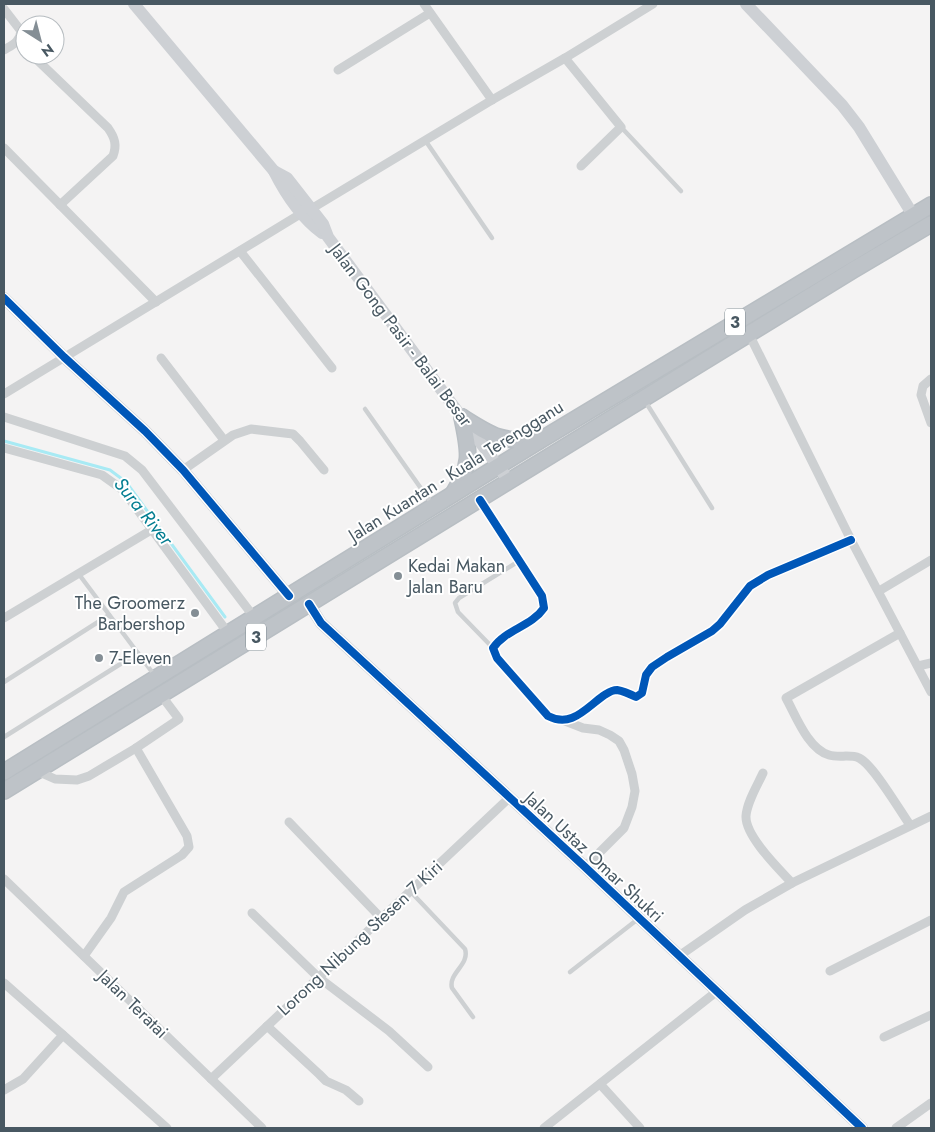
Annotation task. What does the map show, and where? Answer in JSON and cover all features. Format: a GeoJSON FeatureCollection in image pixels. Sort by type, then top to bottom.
{"type":"FeatureCollection","features":[{"type":"Feature","properties":{"kind":"highway","name":"Jalan Kuantan - Kuala Terengganu"},"geometry":{"type":"LineString","coordinates":[[4,772],[498,466],[931,205]]}},
{"type":"Feature","properties":{"kind":"highway","name":"Jalan Kuantan - Kuala Terengganu"},"geometry":{"type":"LineString","coordinates":[[4,791],[931,224]]}},
{"type":"Feature","properties":{"kind":"highway"},"geometry":{"type":"LineString","coordinates":[[462,417],[496,437],[514,441],[539,441]]}},
{"type":"Feature","properties":{"kind":"highway"},"geometry":{"type":"LineString","coordinates":[[450,497],[462,479],[468,459],[468,447],[462,417]]}},
{"type":"Feature","properties":{"kind":"street","name":"Jalan Gong Pasir - Balai Besar"},"geometry":{"type":"LineString","coordinates":[[134,4],[274,171],[286,178],[306,211],[323,224],[328,237],[508,481]]}},
{"type":"Feature","properties":{"kind":"street"},"geometry":{"type":"LineString","coordinates":[[424,4],[492,100]]}},
{"type":"Feature","properties":{"kind":"street"},"geometry":{"type":"LineString","coordinates":[[4,394],[653,4]]}},
{"type":"Feature","properties":{"kind":"street"},"geometry":{"type":"LineString","coordinates":[[746,4],[842,105],[859,127],[913,215]]}},
{"type":"Feature","properties":{"kind":"street"},"geometry":{"type":"LineString","coordinates":[[4,10],[15,24]]}},
{"type":"Feature","properties":{"kind":"street"},"geometry":{"type":"LineString","coordinates":[[338,70],[430,13]]}},
{"type":"Feature","properties":{"kind":"street"},"geometry":{"type":"LineString","coordinates":[[565,58],[621,127],[581,166]]}},
{"type":"Feature","properties":{"kind":"street"},"geometry":{"type":"LineString","coordinates":[[42,65],[108,128],[116,142],[113,156],[60,205]]}},
{"type":"Feature","properties":{"kind":"street"},"geometry":{"type":"LineString","coordinates":[[4,148],[156,302]]}},
{"type":"Feature","properties":{"kind":"street"},"geometry":{"type":"LineString","coordinates":[[240,251],[332,368]]}},
{"type":"Feature","properties":{"kind":"street"},"geometry":{"type":"LineString","coordinates":[[4,298],[64,357],[145,431],[183,470],[289,596]]}},
{"type":"Feature","properties":{"kind":"street"},"geometry":{"type":"LineString","coordinates":[[749,334],[851,540],[931,692]]}},
{"type":"Feature","properties":{"kind":"street"},"geometry":{"type":"LineString","coordinates":[[161,358],[224,440]]}},
{"type":"Feature","properties":{"kind":"street"},"geometry":{"type":"LineString","coordinates":[[931,379],[923,386],[921,395],[931,424]]}},
{"type":"Feature","properties":{"kind":"street"},"geometry":{"type":"LineString","coordinates":[[4,417],[114,452],[132,461],[148,478],[254,617]]}},
{"type":"Feature","properties":{"kind":"street"},"geometry":{"type":"LineString","coordinates":[[183,470],[224,440],[242,431],[251,429],[293,434],[324,470]]}},
{"type":"Feature","properties":{"kind":"street"},"geometry":{"type":"LineString","coordinates":[[4,448],[102,475],[123,490],[228,633]]}},
{"type":"Feature","properties":{"kind":"street"},"geometry":{"type":"LineString","coordinates":[[480,500],[542,596],[544,608],[538,617],[499,639],[493,648],[497,658],[548,716],[583,728],[598,730],[618,741],[624,750],[632,774],[635,791],[632,807],[624,828],[584,867]]}},
{"type":"Feature","properties":{"kind":"street"},"geometry":{"type":"LineString","coordinates":[[4,618],[153,529]]}},
{"type":"Feature","properties":{"kind":"street"},"geometry":{"type":"LineString","coordinates":[[565,721],[574,718],[610,691],[618,690],[636,697],[642,693],[646,675],[652,668],[712,631],[720,624],[750,586],[768,575],[851,540]]}},
{"type":"Feature","properties":{"kind":"street"},"geometry":{"type":"LineString","coordinates":[[879,591],[931,560]]}},
{"type":"Feature","properties":{"kind":"street","name":"Jalan Ustaz Omar Shukri"},"geometry":{"type":"LineString","coordinates":[[309,604],[321,623],[862,1128]]}},
{"type":"Feature","properties":{"kind":"street"},"geometry":{"type":"LineString","coordinates":[[900,633],[786,698],[810,741],[820,752],[832,756],[860,758],[873,770],[910,825]]}},
{"type":"Feature","properties":{"kind":"street"},"geometry":{"type":"LineString","coordinates":[[918,666],[931,663]]}},
{"type":"Feature","properties":{"kind":"street"},"geometry":{"type":"LineString","coordinates":[[37,771],[55,779],[77,780],[89,776],[136,748],[179,719],[162,695]]}},
{"type":"Feature","properties":{"kind":"street"},"geometry":{"type":"LineString","coordinates":[[84,956],[111,918],[124,892],[182,855],[189,848],[187,836],[136,748]]}},
{"type":"Feature","properties":{"kind":"street"},"geometry":{"type":"LineString","coordinates":[[763,773],[748,807],[746,824],[762,848],[792,883]]}},
{"type":"Feature","properties":{"kind":"street","name":"Lorong Nibung Stesen 7 Kiri"},"geometry":{"type":"LineString","coordinates":[[211,1079],[509,798]]}},
{"type":"Feature","properties":{"kind":"street"},"geometry":{"type":"LineString","coordinates":[[679,956],[745,910],[792,883],[931,816]]}},
{"type":"Feature","properties":{"kind":"street"},"geometry":{"type":"LineString","coordinates":[[289,822],[381,918]]}},
{"type":"Feature","properties":{"kind":"street","name":"Jalan Teratai"},"geometry":{"type":"LineString","coordinates":[[4,879],[262,1128]]}},
{"type":"Feature","properties":{"kind":"street"},"geometry":{"type":"LineString","coordinates":[[252,913],[318,977],[383,1026],[428,1067]]}},
{"type":"Feature","properties":{"kind":"street"},"geometry":{"type":"LineString","coordinates":[[830,971],[931,920]]}},
{"type":"Feature","properties":{"kind":"street"},"geometry":{"type":"LineString","coordinates":[[4,983],[167,1128]]}},
{"type":"Feature","properties":{"kind":"street"},"geometry":{"type":"LineString","coordinates":[[544,1128],[716,992]]}},
{"type":"Feature","properties":{"kind":"street"},"geometry":{"type":"LineString","coordinates":[[884,1037],[931,1015]]}},
{"type":"Feature","properties":{"kind":"street"},"geometry":{"type":"LineString","coordinates":[[267,1026],[326,1081],[346,1090],[359,1101]]}},
{"type":"Feature","properties":{"kind":"street"},"geometry":{"type":"LineString","coordinates":[[4,1090],[23,1079],[64,1035]]}},
{"type":"Feature","properties":{"kind":"street"},"geometry":{"type":"LineString","coordinates":[[600,1084],[640,1128]]}},
{"type":"Feature","properties":{"kind":"street"},"geometry":{"type":"LineString","coordinates":[[896,1128],[931,1103]]}},
{"type":"Feature","properties":{"kind":"lane"},"geometry":{"type":"LineString","coordinates":[[621,127],[681,191]]}},
{"type":"Feature","properties":{"kind":"lane"},"geometry":{"type":"LineString","coordinates":[[425,140],[492,238]]}},
{"type":"Feature","properties":{"kind":"lane"},"geometry":{"type":"LineString","coordinates":[[643,399],[712,508]]}},
{"type":"Feature","properties":{"kind":"lane"},"geometry":{"type":"LineString","coordinates":[[365,409],[434,507]]}},
{"type":"Feature","properties":{"kind":"lane"},"geometry":{"type":"LineString","coordinates":[[493,648],[458,612],[455,603],[459,598],[520,561]]}},
{"type":"Feature","properties":{"kind":"lane"},"geometry":{"type":"LineString","coordinates":[[78,573],[157,678]]}},
{"type":"Feature","properties":{"kind":"lane"},"geometry":{"type":"LineString","coordinates":[[4,682],[109,615]]}},
{"type":"Feature","properties":{"kind":"lane"},"geometry":{"type":"LineString","coordinates":[[4,737],[138,653]]}},
{"type":"Feature","properties":{"kind":"lane"},"geometry":{"type":"LineString","coordinates":[[410,891],[465,950],[466,958],[452,978],[451,984],[473,1017]]}},
{"type":"Feature","properties":{"kind":"lane"},"geometry":{"type":"LineString","coordinates":[[570,972],[639,918]]}},
{"type":"Feature","properties":{"kind":"waterway","name":"Sura River"},"geometry":{"type":"LineString","coordinates":[[4,441],[110,470],[126,482],[225,617]]}},
{"type":"Feature","properties":{"kind":"cycle path"},"geometry":{"type":"LineString","coordinates":[[4,298],[64,357],[145,431],[183,470],[289,596]]}},
{"type":"Feature","properties":{"kind":"cycle path"},"geometry":{"type":"LineString","coordinates":[[480,500],[542,596],[544,608],[532,620],[505,636],[493,648],[497,658],[548,716],[564,720],[584,711],[603,696],[613,691],[622,691],[636,697],[642,693],[646,675],[652,667],[712,631],[720,624],[750,586],[768,575],[851,540]]}},
{"type":"Feature","properties":{"kind":"cycle path"},"geometry":{"type":"LineString","coordinates":[[309,604],[321,623],[585,867],[862,1128]]}},
{"type":"Feature","properties":{"kind":"place","name":"Kedai Makan Jalan Baru"},"geometry":{"type":"Point","coordinates":[398,576]}},
{"type":"Feature","properties":{"kind":"place","name":"The Groomerz Barbershop"},"geometry":{"type":"Point","coordinates":[195,613]}},
{"type":"Feature","properties":{"kind":"place","name":"7-Eleven"},"geometry":{"type":"Point","coordinates":[99,658]}}]}
